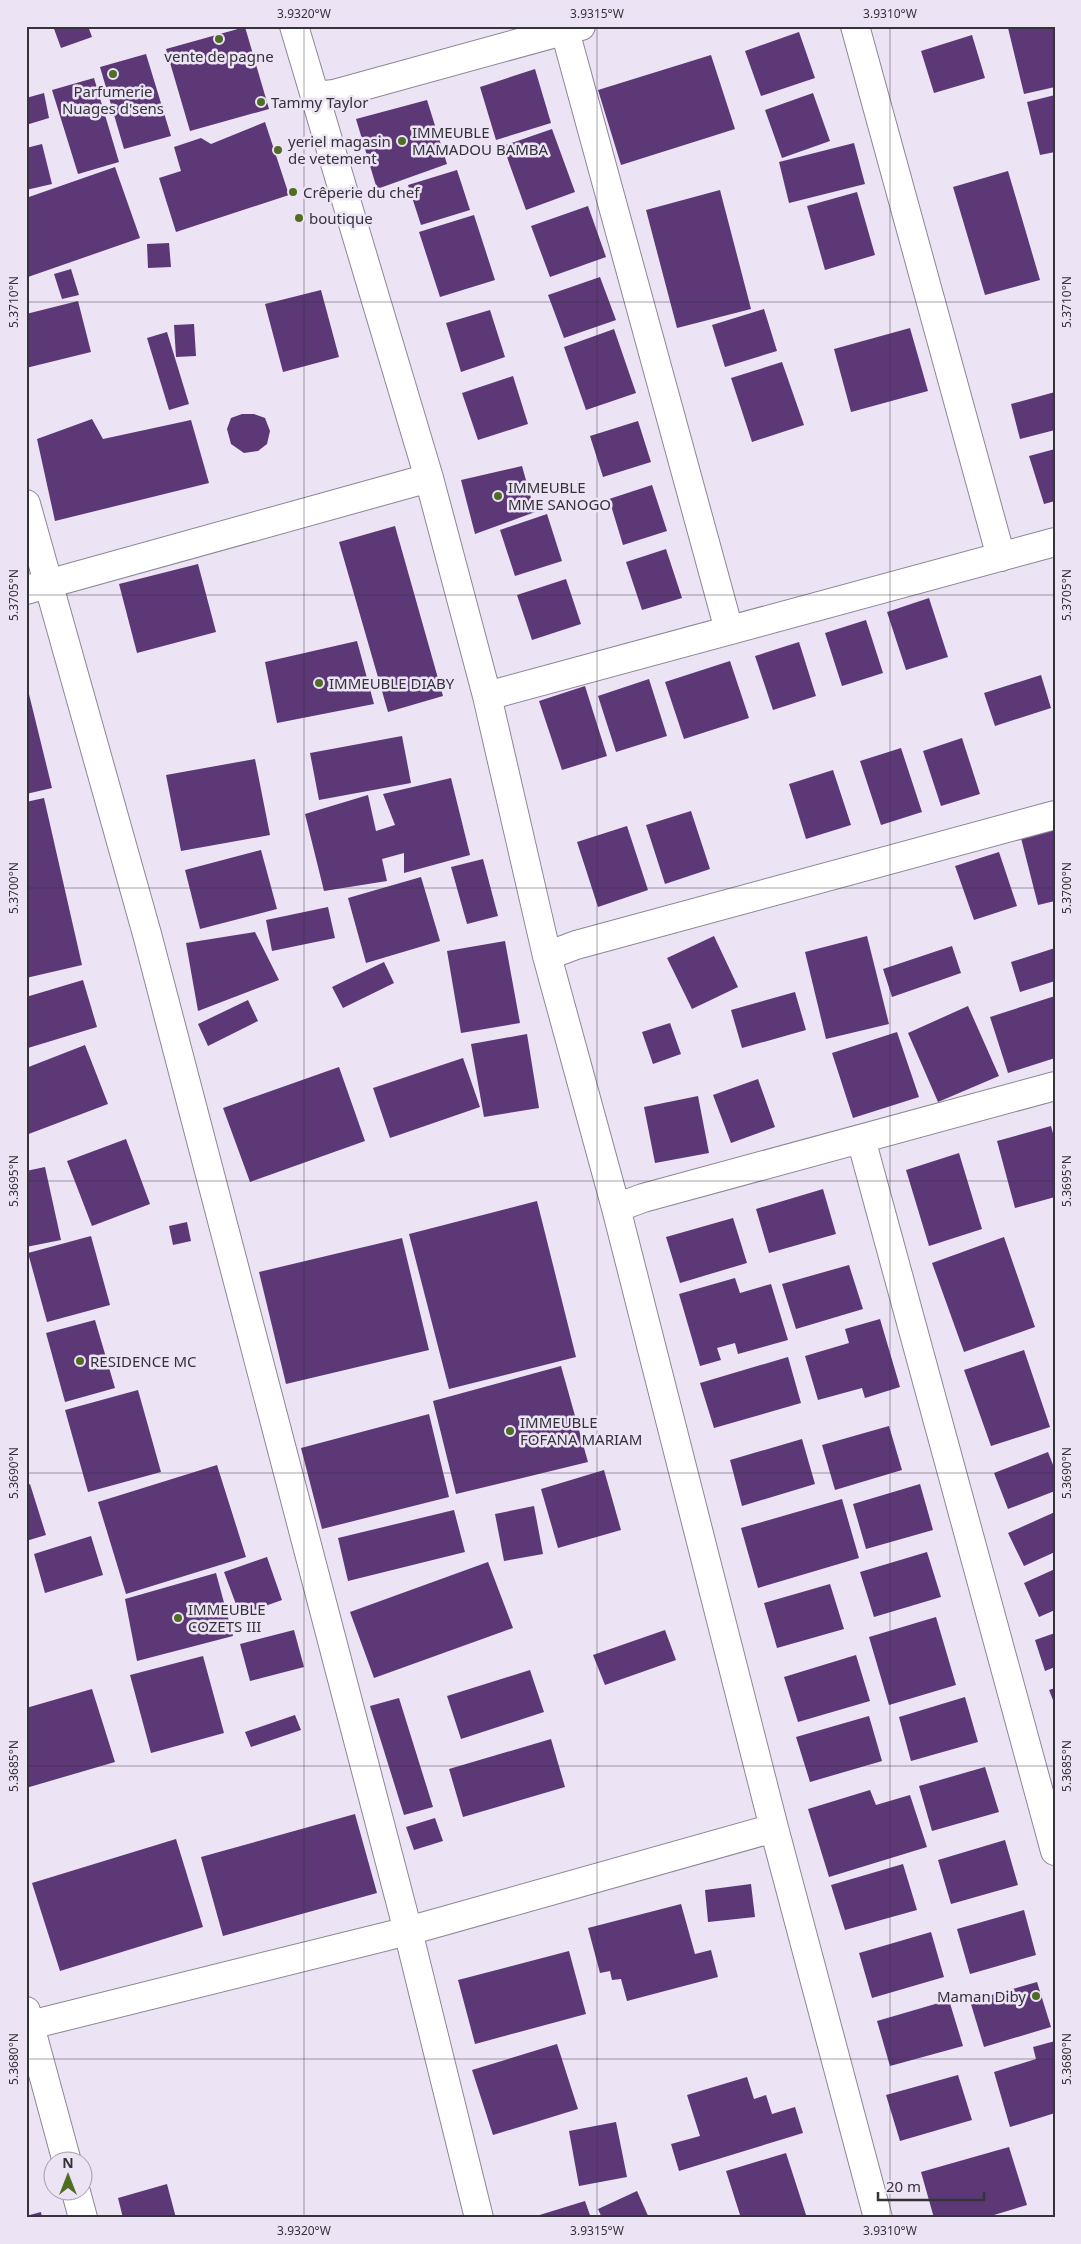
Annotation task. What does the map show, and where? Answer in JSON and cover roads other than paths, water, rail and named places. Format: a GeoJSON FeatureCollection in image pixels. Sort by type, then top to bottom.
{"type":"FeatureCollection","features":[{"type":"Feature","properties":{"kind":"street"},"geometry":{"type":"LineString","coordinates":[[294,26],[429,478],[487,696],[547,956],[616,1208],[774,1828],[878,2218]]}},
{"type":"Feature","properties":{"kind":"street"},"geometry":{"type":"LineString","coordinates":[[855,26],[1001,557]]}},
{"type":"Feature","properties":{"kind":"street"},"geometry":{"type":"LineString","coordinates":[[316,96],[334,94],[573,28],[729,630]]}},
{"type":"Feature","properties":{"kind":"street"},"geometry":{"type":"LineString","coordinates":[[37,587],[429,478]]}},
{"type":"Feature","properties":{"kind":"street"},"geometry":{"type":"LineString","coordinates":[[26,504],[37,587],[148,934],[408,1931],[479,2218]]}},
{"type":"Feature","properties":{"kind":"street"},"geometry":{"type":"LineString","coordinates":[[487,696],[1055,542]]}},
{"type":"Feature","properties":{"kind":"street"},"geometry":{"type":"LineString","coordinates":[[547,956],[576,945],[1055,815]]}},
{"type":"Feature","properties":{"kind":"street"},"geometry":{"type":"LineString","coordinates":[[616,1208],[643,1198],[1055,1086]]}},
{"type":"Feature","properties":{"kind":"street"},"geometry":{"type":"LineString","coordinates":[[861,1139],[1055,1851]]}},
{"type":"Feature","properties":{"kind":"street"},"geometry":{"type":"LineString","coordinates":[[64,2152],[28,2020],[408,1931],[774,1828]]}},
{"type":"Feature","properties":{"kind":"street"},"geometry":{"type":"LineString","coordinates":[[79,2202],[83,2218]]}},
{"type":"Feature","properties":{"kind":"place","name":"vente de pagne"},"geometry":{"type":"Point","coordinates":[219,39]}},
{"type":"Feature","properties":{"kind":"place","name":"Parfumerie Nuages d'sens"},"geometry":{"type":"Point","coordinates":[113,74]}},
{"type":"Feature","properties":{"kind":"place","name":"Tammy Taylor"},"geometry":{"type":"Point","coordinates":[261,102]}},
{"type":"Feature","properties":{"kind":"place","name":"IMMEUBLE MAMADOU BAMBA"},"geometry":{"type":"Point","coordinates":[402,141]}},
{"type":"Feature","properties":{"kind":"place","name":"yeriel magasin de vetement"},"geometry":{"type":"Point","coordinates":[278,150]}},
{"type":"Feature","properties":{"kind":"place","name":"Crêperie du chef"},"geometry":{"type":"Point","coordinates":[293,192]}},
{"type":"Feature","properties":{"kind":"place","name":"boutique"},"geometry":{"type":"Point","coordinates":[299,218]}},
{"type":"Feature","properties":{"kind":"place","name":"IMMEUBLE MME SANOGO"},"geometry":{"type":"Point","coordinates":[498,496]}},
{"type":"Feature","properties":{"kind":"place","name":"IMMEUBLE DIABY"},"geometry":{"type":"Point","coordinates":[319,683]}},
{"type":"Feature","properties":{"kind":"place","name":"RESIDENCE MC"},"geometry":{"type":"Point","coordinates":[80,1361]}},
{"type":"Feature","properties":{"kind":"place","name":"IMMEUBLE FOFANA MARIAM"},"geometry":{"type":"Point","coordinates":[510,1431]}},
{"type":"Feature","properties":{"kind":"place","name":"IMMEUBLE COZETS III"},"geometry":{"type":"Point","coordinates":[178,1618]}},
{"type":"Feature","properties":{"kind":"place","name":"Maman Diby"},"geometry":{"type":"Point","coordinates":[1036,1996]}}]}
